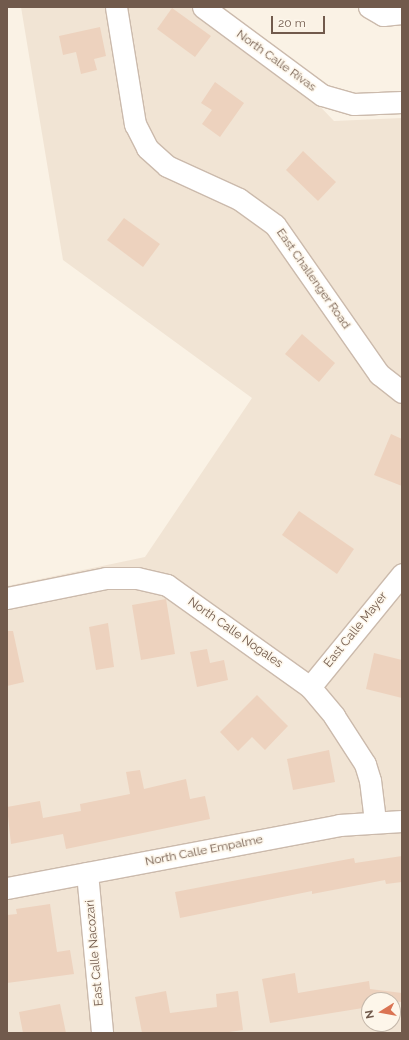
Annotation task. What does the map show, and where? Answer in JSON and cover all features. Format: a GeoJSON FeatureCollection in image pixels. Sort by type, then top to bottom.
{"type":"FeatureCollection","features":[{"type":"Feature","properties":{"kind":"street","name":"East Challenger Road"},"geometry":{"type":"LineString","coordinates":[[116,7],[135,124],[148,148],[167,166],[240,199],[275,225],[379,374],[402,392]]}},
{"type":"Feature","properties":{"kind":"street","name":"North Calle Rivas"},"geometry":{"type":"LineString","coordinates":[[203,7],[322,94],[354,104],[402,102]]}},
{"type":"Feature","properties":{"kind":"street"},"geometry":{"type":"LineString","coordinates":[[368,7],[382,15],[402,13]]}},
{"type":"Feature","properties":{"kind":"street","name":"East Calle Mayer"},"geometry":{"type":"LineString","coordinates":[[310,686],[402,574]]}},
{"type":"Feature","properties":{"kind":"street","name":"North Calle Nogales"},"geometry":{"type":"LineString","coordinates":[[7,598],[106,578],[153,581],[167,585],[310,686],[338,721],[365,764],[370,780],[374,821]]}},
{"type":"Feature","properties":{"kind":"street","name":"North Calle Empalme"},"geometry":{"type":"LineString","coordinates":[[7,888],[339,825],[374,821],[402,821]]}},
{"type":"Feature","properties":{"kind":"street","name":"East Calle Nacozari"},"geometry":{"type":"LineString","coordinates":[[87,873],[102,1033]]}},
{"type":"Feature","properties":{"kind":"shaded area"},"geometry":{"type":"Polygon","coordinates":[[[21,7],[224,7],[334,121],[402,118],[402,1033],[7,1033],[7,586],[145,557],[252,398],[63,260],[21,7]]]}},
{"type":"Feature","properties":{"kind":"building"},"geometry":{"type":"Polygon","coordinates":[[[172,8],[211,36],[195,57],[157,29],[172,8]]]}},
{"type":"Feature","properties":{"kind":"building"},"geometry":{"type":"Polygon","coordinates":[[[100,27],[106,56],[94,59],[97,70],[81,74],[76,52],[63,55],[59,36],[100,27]]]}},
{"type":"Feature","properties":{"kind":"building"},"geometry":{"type":"Polygon","coordinates":[[[215,82],[244,103],[220,137],[202,124],[212,110],[201,103],[215,82]]]}},
{"type":"Feature","properties":{"kind":"building"},"geometry":{"type":"Polygon","coordinates":[[[303,151],[336,182],[318,201],[286,170],[303,151]]]}},
{"type":"Feature","properties":{"kind":"building"},"geometry":{"type":"Polygon","coordinates":[[[124,218],[160,244],[143,267],[107,240],[124,218]]]}},
{"type":"Feature","properties":{"kind":"building"},"geometry":{"type":"Polygon","coordinates":[[[302,334],[335,363],[319,382],[285,354],[302,334]]]}},
{"type":"Feature","properties":{"kind":"building"},"geometry":{"type":"Polygon","coordinates":[[[391,434],[402,439],[402,486],[374,475],[391,434]]]}},
{"type":"Feature","properties":{"kind":"building"},"geometry":{"type":"Polygon","coordinates":[[[299,511],[354,549],[337,574],[282,535],[299,511]]]}},
{"type":"Feature","properties":{"kind":"building"},"geometry":{"type":"Polygon","coordinates":[[[166,599],[175,654],[141,660],[132,605],[166,599]]]}},
{"type":"Feature","properties":{"kind":"building"},"geometry":{"type":"Polygon","coordinates":[[[108,623],[114,667],[96,670],[89,627],[108,623]]]}},
{"type":"Feature","properties":{"kind":"building"},"geometry":{"type":"Polygon","coordinates":[[[7,631],[13,631],[24,682],[7,686],[7,631]]]}},
{"type":"Feature","properties":{"kind":"building"},"geometry":{"type":"Polygon","coordinates":[[[207,649],[210,663],[224,660],[228,680],[197,687],[190,652],[207,649]]]}},
{"type":"Feature","properties":{"kind":"building"},"geometry":{"type":"Polygon","coordinates":[[[374,653],[402,660],[402,698],[366,689],[374,653]]]}},
{"type":"Feature","properties":{"kind":"building"},"geometry":{"type":"Polygon","coordinates":[[[257,695],[288,726],[265,750],[252,737],[238,751],[220,732],[257,695]]]}},
{"type":"Feature","properties":{"kind":"building"},"geometry":{"type":"Polygon","coordinates":[[[329,750],[335,782],[293,790],[287,759],[329,750]]]}},
{"type":"Feature","properties":{"kind":"building"},"geometry":{"type":"Polygon","coordinates":[[[140,770],[144,789],[186,779],[190,799],[205,796],[210,819],[66,849],[63,834],[11,844],[7,807],[40,801],[43,818],[81,811],[80,804],[130,794],[126,772],[140,770]]]}},
{"type":"Feature","properties":{"kind":"building"},"geometry":{"type":"Polygon","coordinates":[[[402,856],[402,882],[386,884],[385,880],[312,894],[312,891],[180,918],[175,892],[354,858],[355,863],[402,856]]]}},
{"type":"Feature","properties":{"kind":"building"},"geometry":{"type":"Polygon","coordinates":[[[50,904],[57,952],[70,950],[74,974],[7,983],[7,915],[17,914],[16,909],[50,904]]]}},
{"type":"Feature","properties":{"kind":"building"},"geometry":{"type":"Polygon","coordinates":[[[295,973],[298,993],[369,981],[370,989],[394,992],[361,992],[361,1008],[270,1023],[262,979],[295,973]]]}},
{"type":"Feature","properties":{"kind":"building"},"geometry":{"type":"Polygon","coordinates":[[[166,991],[170,1013],[217,1007],[216,994],[238,991],[243,1030],[222,1033],[142,1033],[135,997],[166,991]]]}},
{"type":"Feature","properties":{"kind":"building"},"geometry":{"type":"Polygon","coordinates":[[[60,1004],[66,1033],[23,1033],[19,1012],[60,1004]]]}}]}
